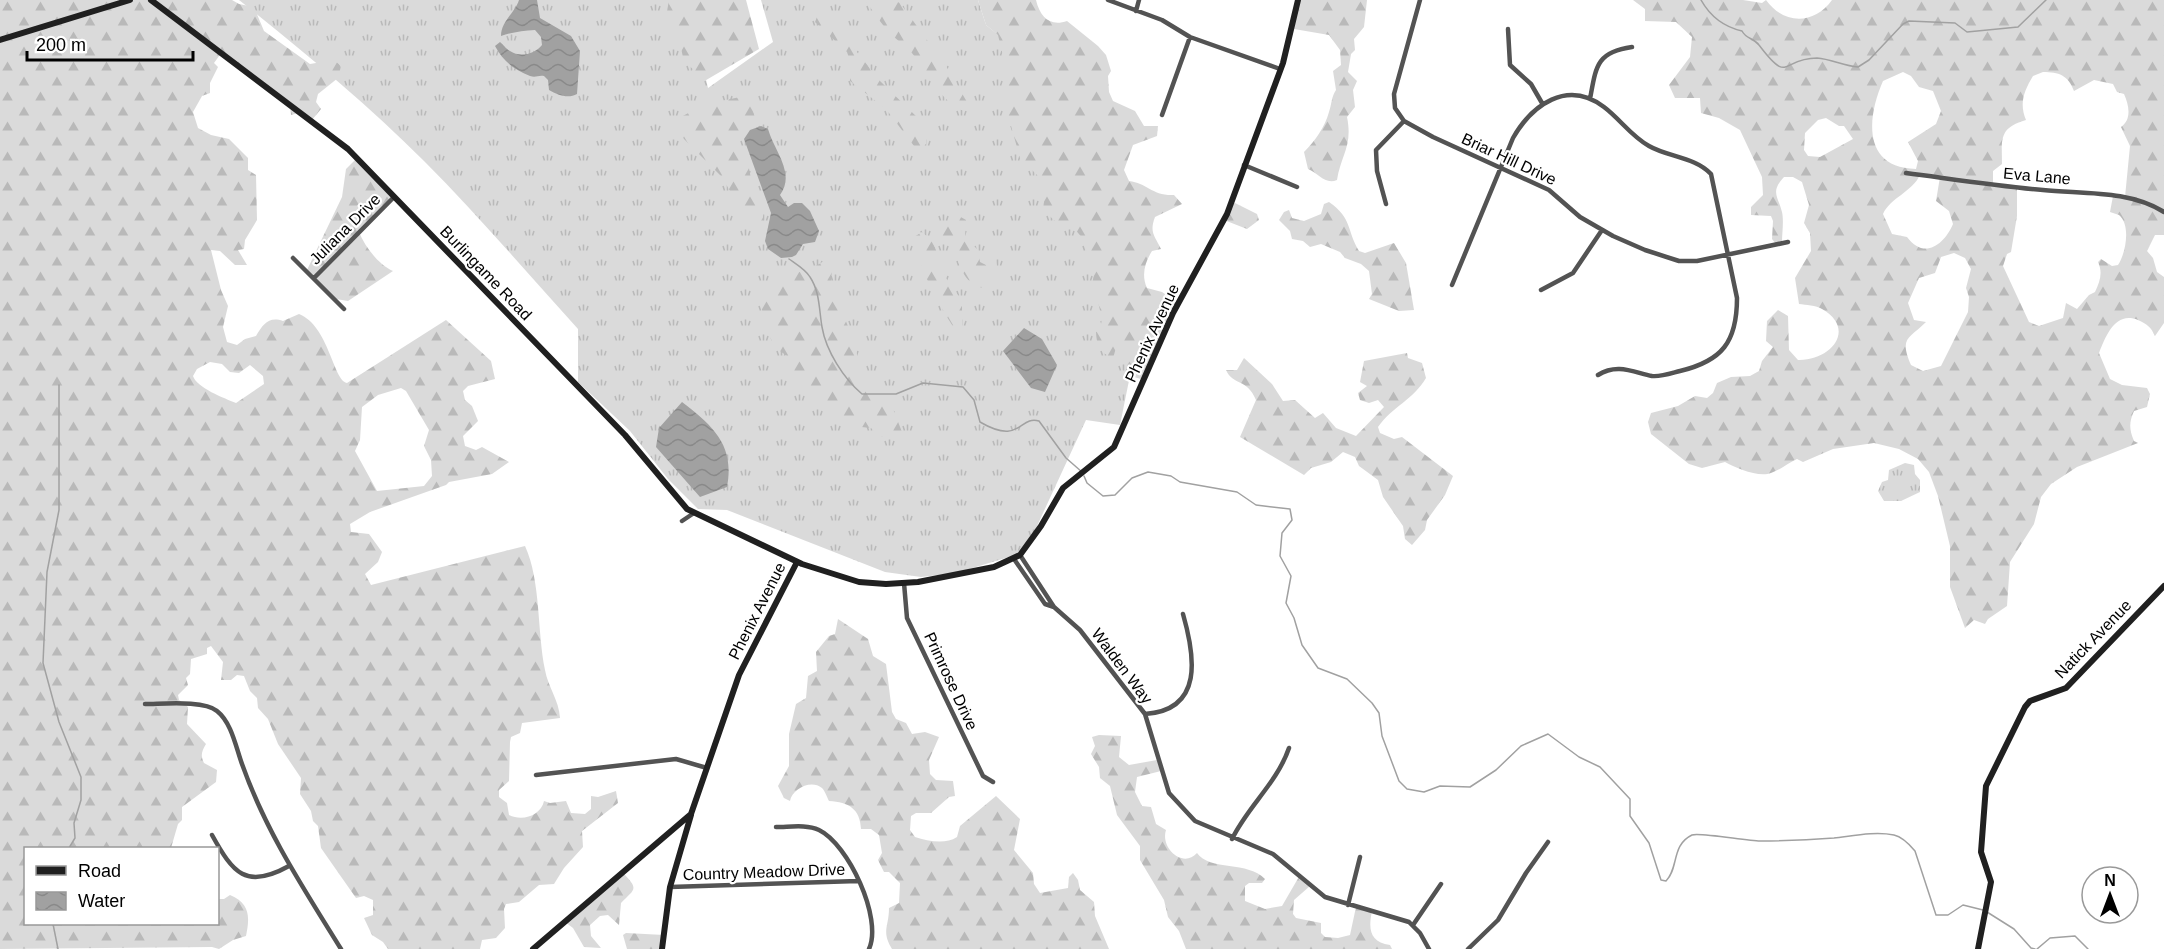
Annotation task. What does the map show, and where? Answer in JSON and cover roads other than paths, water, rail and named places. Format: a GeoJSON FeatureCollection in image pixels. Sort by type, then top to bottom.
{"type":"FeatureCollection","features":[{"type":"Feature","properties":{"kind":"street"},"geometry":{"type":"LineString","coordinates":[[0,40],[130,0]]}},
{"type":"Feature","properties":{"kind":"street","name":"Burlingame Road"},"geometry":{"type":"LineString","coordinates":[[151,0],[336,139],[625,435],[681,504],[694,513],[797,562]]}},
{"type":"Feature","properties":{"kind":"street"},"geometry":{"type":"LineString","coordinates":[[1108,0],[1162,20],[1190,37],[1280,69]]}},
{"type":"Feature","properties":{"kind":"street"},"geometry":{"type":"LineString","coordinates":[[1136,11],[1138,0]]}},
{"type":"Feature","properties":{"kind":"street","name":"Phenix Avenue"},"geometry":{"type":"LineString","coordinates":[[662,949],[670,887],[691,814],[739,675],[797,562],[859,582],[904,583],[994,567],[1017,557],[1041,526],[1060,491],[1105,456],[1119,438],[1173,313],[1227,214],[1291,38],[1299,0]]}},
{"type":"Feature","properties":{"kind":"street"},"geometry":{"type":"LineString","coordinates":[[1386,204],[1377,171],[1376,150],[1404,121],[1395,108],[1395,90],[1420,0]]}},
{"type":"Feature","properties":{"kind":"street"},"geometry":{"type":"LineString","coordinates":[[1508,29],[1509,65],[1531,84],[1542,104]]}},
{"type":"Feature","properties":{"kind":"street"},"geometry":{"type":"LineString","coordinates":[[1162,115],[1190,37]]}},
{"type":"Feature","properties":{"kind":"street"},"geometry":{"type":"LineString","coordinates":[[1590,99],[1598,64],[1603,57],[1611,51],[1632,47]]}},
{"type":"Feature","properties":{"kind":"street"},"geometry":{"type":"LineString","coordinates":[[1452,285],[1520,127],[1532,111],[1542,104],[1568,96],[1590,99],[1611,112],[1644,143],[1668,155],[1698,165],[1711,174],[1737,298],[1737,316],[1730,339],[1720,352],[1700,364],[1659,376],[1619,368],[1598,375]]}},
{"type":"Feature","properties":{"kind":"street","name":"Briar Hill Drive"},"geometry":{"type":"LineString","coordinates":[[1404,121],[1500,169],[1549,190],[1580,217],[1602,230],[1637,247],[1679,261],[1697,261],[1788,242]]}},
{"type":"Feature","properties":{"kind":"street"},"geometry":{"type":"LineString","coordinates":[[1244,165],[1297,187]]}},
{"type":"Feature","properties":{"kind":"street","name":"Eva Lane"},"geometry":{"type":"LineString","coordinates":[[1906,173],[2044,190],[2098,194],[2137,200],[2164,212]]}},
{"type":"Feature","properties":{"kind":"street","name":"Juliana Drive"},"geometry":{"type":"LineString","coordinates":[[314,278],[394,197]]}},
{"type":"Feature","properties":{"kind":"street"},"geometry":{"type":"LineString","coordinates":[[1542,290],[1571,275],[1602,230]]}},
{"type":"Feature","properties":{"kind":"street"},"geometry":{"type":"LineString","coordinates":[[293,258],[344,309]]}},
{"type":"Feature","properties":{"kind":"street"},"geometry":{"type":"LineString","coordinates":[[682,521],[694,513]]}},
{"type":"Feature","properties":{"kind":"street","name":"Walden Way"},"geometry":{"type":"LineString","coordinates":[[1017,557],[1054,607],[1080,630],[1144,714],[1161,773],[1171,796],[1198,824],[1273,854],[1321,895],[1413,925]]}},
{"type":"Feature","properties":{"kind":"street","name":"Primrose Drive"},"geometry":{"type":"LineString","coordinates":[[904,583],[907,618],[983,776],[993,782]]}},
{"type":"Feature","properties":{"kind":"street","name":"Natick Avenue"},"geometry":{"type":"LineString","coordinates":[[1978,949],[1991,882],[1981,852],[1986,786],[2025,707],[2030,701],[2066,688],[2164,586]]}},
{"type":"Feature","properties":{"kind":"street"},"geometry":{"type":"LineString","coordinates":[[1144,714],[1169,709],[1181,699],[1190,681],[1192,652],[1183,614]]}},
{"type":"Feature","properties":{"kind":"street"},"geometry":{"type":"LineString","coordinates":[[146,704],[207,706],[217,711],[231,733],[261,815],[289,866],[341,949]]}},
{"type":"Feature","properties":{"kind":"street"},"geometry":{"type":"LineString","coordinates":[[1232,839],[1241,821],[1281,769],[1289,748]]}},
{"type":"Feature","properties":{"kind":"street"},"geometry":{"type":"LineString","coordinates":[[536,775],[676,759],[707,768]]}},
{"type":"Feature","properties":{"kind":"street"},"geometry":{"type":"LineString","coordinates":[[533,949],[691,814]]}},
{"type":"Feature","properties":{"kind":"street"},"geometry":{"type":"LineString","coordinates":[[776,827],[810,827],[826,834],[845,852],[870,911],[872,938],[869,949]]}},
{"type":"Feature","properties":{"kind":"street"},"geometry":{"type":"LineString","coordinates":[[212,835],[219,847]]}},
{"type":"Feature","properties":{"kind":"street"},"geometry":{"type":"LineString","coordinates":[[1468,949],[1498,920],[1548,842]]}},
{"type":"Feature","properties":{"kind":"street"},"geometry":{"type":"LineString","coordinates":[[219,847],[228,863],[244,875],[263,878],[289,866]]}},
{"type":"Feature","properties":{"kind":"street"},"geometry":{"type":"LineString","coordinates":[[1348,904],[1360,857]]}},
{"type":"Feature","properties":{"kind":"street","name":"Country Meadow Drive"},"geometry":{"type":"LineString","coordinates":[[670,887],[858,881]]}},
{"type":"Feature","properties":{"kind":"street"},"geometry":{"type":"LineString","coordinates":[[1430,949],[1413,925],[1442,884]]}},
{"type":"Feature","properties":{"kind":"water"},"geometry":{"type":"Polygon","coordinates":[[[519,0],[537,0],[540,18],[571,36],[580,51],[577,94],[563,96],[549,90],[548,80],[544,76],[532,77],[519,71],[505,61],[498,51],[495,46],[500,42],[508,50],[523,55],[531,53],[542,45],[541,37],[535,30],[501,36],[503,26],[519,0]]]}},
{"type":"Feature","properties":{"kind":"water"},"geometry":{"type":"Polygon","coordinates":[[[761,126],[768,129],[785,170],[786,178],[780,195],[788,207],[794,203],[802,203],[810,211],[819,231],[815,242],[803,244],[792,257],[781,258],[768,249],[765,241],[771,213],[744,139],[750,130],[761,126]]]}},
{"type":"Feature","properties":{"kind":"water"},"geometry":{"type":"Polygon","coordinates":[[[1024,328],[1042,339],[1057,365],[1045,392],[1031,388],[1003,351],[1024,328]]]}},
{"type":"Feature","properties":{"kind":"water"},"geometry":{"type":"Polygon","coordinates":[[[682,402],[712,428],[728,459],[727,487],[700,497],[656,447],[659,428],[682,402]]]}},
{"type":"Feature","properties":{"kind":"waterway"},"geometry":{"type":"LineString","coordinates":[[1701,0],[1718,20],[1742,31],[1781,67],[1805,59],[1817,58],[1858,67],[1869,60],[1903,24],[1909,21],[1955,23],[1967,32],[2018,27],[2046,0]]}},
{"type":"Feature","properties":{"kind":"waterway"},"geometry":{"type":"LineString","coordinates":[[789,259],[810,277],[817,295],[827,345],[842,373],[862,394],[896,394],[923,383],[963,387],[974,400],[980,422],[993,429],[1011,431],[1032,420],[1039,421],[1066,458],[1082,472]]}},
{"type":"Feature","properties":{"kind":"waterway"},"geometry":{"type":"LineString","coordinates":[[59,385],[59,510],[47,572],[43,663],[59,722],[81,777],[81,800],[74,823],[75,838],[70,847]]}},
{"type":"Feature","properties":{"kind":"waterway"},"geometry":{"type":"LineString","coordinates":[[1084,476],[1087,483],[1103,496],[1115,495],[1132,478],[1148,472],[1171,476],[1180,482],[1237,492],[1256,505],[1290,509],[1292,520],[1282,533],[1280,556],[1291,576],[1286,603],[1294,618],[1302,645],[1318,668],[1347,679],[1372,703],[1379,713],[1382,736],[1399,781],[1407,789],[1424,792],[1440,786],[1470,787],[1496,770],[1521,746],[1548,734],[1579,757],[1600,767],[1630,799],[1630,816],[1649,843],[1661,880],[1666,881],[1670,876],[1678,851],[1685,839],[1696,834],[1754,841],[1887,834],[1900,838],[1915,851],[1936,915],[1948,915],[1963,905],[1983,910]]}},
{"type":"Feature","properties":{"kind":"waterway"},"geometry":{"type":"LineString","coordinates":[[1987,912],[2014,929],[2031,948],[2035,949]]}},
{"type":"Feature","properties":{"kind":"waterway"},"geometry":{"type":"LineString","coordinates":[[53,925],[58,949]]}},
{"type":"Feature","properties":{"kind":"waterway"},"geometry":{"type":"LineString","coordinates":[[2037,949],[2050,938],[2075,936],[2088,949]]}}]}
